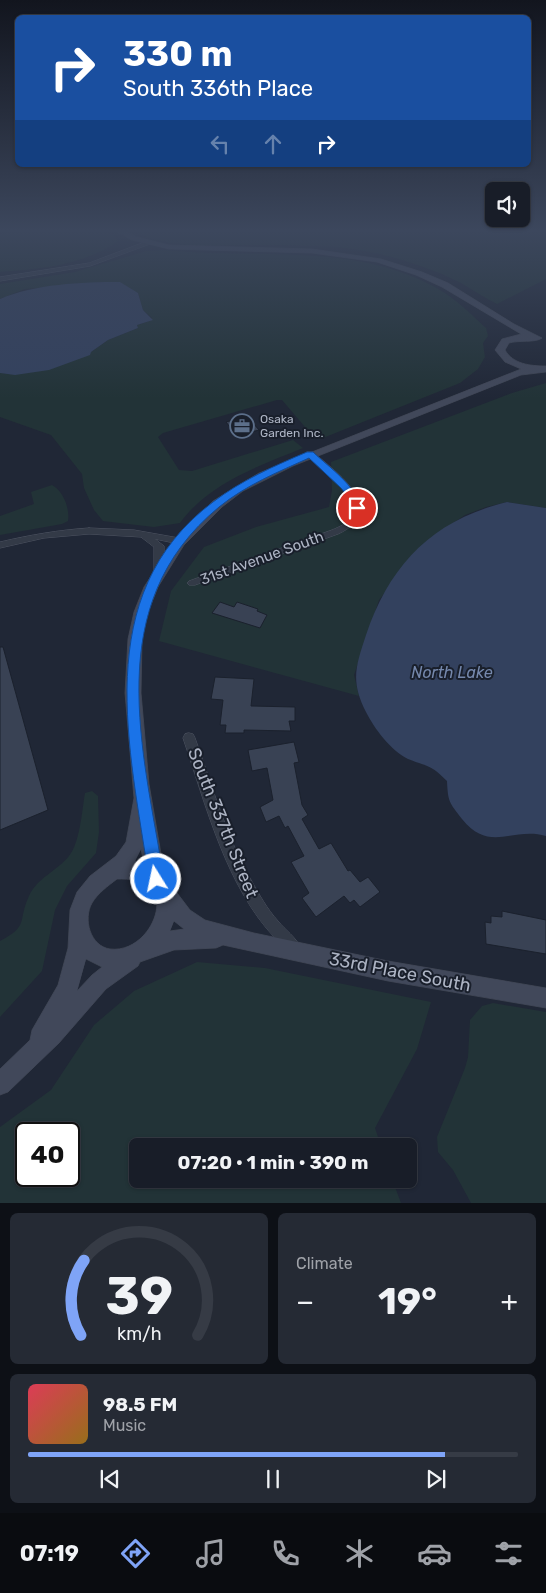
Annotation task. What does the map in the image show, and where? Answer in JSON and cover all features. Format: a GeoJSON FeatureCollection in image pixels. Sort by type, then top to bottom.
{"type":"FeatureCollection","features":[{"type":"Feature","properties":{"kind":"street"},"geometry":{"type":"LineString","coordinates":[[447,286],[514,329],[542,339]]}},
{"type":"Feature","properties":{"kind":"street"},"geometry":{"type":"LineString","coordinates":[[455,290],[508,336],[500,350],[507,359],[534,369]]}},
{"type":"Feature","properties":{"kind":"street"},"geometry":{"type":"LineString","coordinates":[[505,341],[519,337],[542,339]]}},
{"type":"Feature","properties":{"kind":"street"},"geometry":{"type":"LineString","coordinates":[[475,391],[505,368],[507,359]]}},
{"type":"Feature","properties":{"kind":"street"},"geometry":{"type":"LineString","coordinates":[[0,1084],[51,1035],[99,982],[142,951],[159,935],[166,920],[168,905],[160,885],[142,789],[133,704],[133,659],[140,619],[160,570],[179,541],[216,505],[262,475],[310,454],[475,391],[518,372],[546,369]]}},
{"type":"Feature","properties":{"kind":"street","name":"31st Avenue South"},"geometry":{"type":"LineString","coordinates":[[192,583],[335,532],[350,524],[356,517],[357,508],[354,498],[310,454]]}},
{"type":"Feature","properties":{"kind":"street"},"geometry":{"type":"LineString","coordinates":[[0,545],[83,531],[140,533],[179,541]]}},
{"type":"Feature","properties":{"kind":"street"},"geometry":{"type":"LineString","coordinates":[[140,533],[159,546],[160,570]]}},
{"type":"Feature","properties":{"kind":"street","name":"South 337th Street"},"geometry":{"type":"LineString","coordinates":[[189,738],[249,895],[280,936],[298,952]]}},
{"type":"Feature","properties":{"kind":"street"},"geometry":{"type":"LineString","coordinates":[[116,870],[131,850],[135,839],[142,789]]}},
{"type":"Feature","properties":{"kind":"street"},"geometry":{"type":"LineString","coordinates":[[25,1058],[46,1029],[72,979],[79,953],[78,915],[87,893],[102,876],[116,870],[131,868],[145,871],[160,885]]}},
{"type":"Feature","properties":{"kind":"street","name":"33rd Place South"},"geometry":{"type":"LineString","coordinates":[[160,885],[184,917],[201,929],[254,943],[388,970],[546,998]]}},
{"type":"Feature","properties":{"kind":"street"},"geometry":{"type":"LineString","coordinates":[[79,930],[84,943],[100,956],[121,960],[142,951]]}},
{"type":"Feature","properties":{"kind":"street","name":"33rd Place South"},"geometry":{"type":"LineString","coordinates":[[142,951],[166,941],[190,938],[254,943]]}},
{"type":"Feature","properties":{"kind":"shaded area"},"geometry":{"type":"Polygon","coordinates":[[[0,286],[58,286],[25,289],[0,299],[0,286]]]}},
{"type":"Feature","properties":{"kind":"shaded area"},"geometry":{"type":"Polygon","coordinates":[[[118,286],[432,286],[461,305],[486,328],[488,336],[483,343],[485,357],[478,369],[460,383],[323,438],[311,434],[282,400],[163,433],[158,437],[179,470],[192,471],[293,440],[303,448],[252,469],[220,486],[192,509],[180,523],[154,527],[103,521],[94,510],[84,488],[82,474],[51,435],[0,417],[0,373],[15,374],[91,352],[108,340],[138,328],[137,325],[150,321],[152,318],[143,310],[138,293],[118,286]]]}},
{"type":"Feature","properties":{"kind":"shaded area"},"geometry":{"type":"Polygon","coordinates":[[[466,286],[532,286],[497,304],[466,286]]]}},
{"type":"Feature","properties":{"kind":"shaded area"},"geometry":{"type":"Polygon","coordinates":[[[546,383],[546,508],[507,502],[486,507],[465,515],[427,541],[379,600],[354,675],[359,696],[159,641],[171,591],[204,547],[256,527],[329,507],[332,490],[331,462],[512,393],[546,383]]]}},
{"type":"Feature","properties":{"kind":"shaded area"},"geometry":{"type":"Polygon","coordinates":[[[52,485],[65,500],[68,521],[62,524],[0,535],[0,516],[34,504],[31,492],[52,485]]]}},
{"type":"Feature","properties":{"kind":"shaded area"},"geometry":{"type":"Polygon","coordinates":[[[92,791],[98,796],[99,832],[96,853],[67,886],[55,910],[42,971],[0,1017],[0,941],[19,927],[29,896],[37,884],[64,861],[73,850],[82,817],[85,793],[92,791]]]}},
{"type":"Feature","properties":{"kind":"shaded area"},"geometry":{"type":"Polygon","coordinates":[[[197,962],[265,968],[431,1002],[417,1049],[375,1128],[378,1138],[129,1138],[129,1188],[395,1188],[401,1203],[0,1203],[0,1127],[51,1090],[94,1025],[134,991],[197,962]]]}},
{"type":"Feature","properties":{"kind":"shaded area"},"geometry":{"type":"Polygon","coordinates":[[[493,1003],[546,1012],[546,1203],[471,1203],[453,1170],[438,1152],[437,1137],[468,1057],[470,1020],[482,1006],[493,1003]]]}},
{"type":"Feature","properties":{"kind":"water"},"geometry":{"type":"Polygon","coordinates":[[[127,286],[138,293],[143,310],[153,320],[137,325],[138,328],[108,340],[91,352],[90,355],[49,370],[15,375],[0,373],[0,299],[43,287],[127,286]]]}},
{"type":"Feature","properties":{"kind":"water","name":"North Lake"},"geometry":{"type":"Polygon","coordinates":[[[507,502],[546,508],[546,836],[523,834],[492,837],[482,835],[472,829],[452,805],[449,798],[447,781],[432,769],[408,759],[395,751],[378,732],[361,701],[356,682],[357,665],[366,635],[388,587],[402,566],[436,533],[457,520],[507,502]]]}},
{"type":"Feature","properties":{"kind":"building","name":"Osaka Garden Inc."},"geometry":{"type":"Polygon","coordinates":[[[247,416],[259,430],[237,436],[226,422],[247,416]]]}},
{"type":"Feature","properties":{"kind":"building"},"geometry":{"type":"Polygon","coordinates":[[[220,602],[234,607],[237,602],[258,609],[257,611],[267,615],[260,628],[212,613],[220,602]]]}},
{"type":"Feature","properties":{"kind":"building"},"geometry":{"type":"Polygon","coordinates":[[[0,647],[3,647],[48,810],[0,830],[0,647]]]}},
{"type":"Feature","properties":{"kind":"building"},"geometry":{"type":"Polygon","coordinates":[[[215,677],[254,679],[251,706],[295,707],[295,721],[289,721],[291,731],[244,730],[244,733],[225,733],[226,725],[220,725],[223,700],[211,699],[215,677]]]}},
{"type":"Feature","properties":{"kind":"building"},"geometry":{"type":"Polygon","coordinates":[[[294,742],[299,762],[294,763],[302,805],[308,815],[302,819],[319,849],[331,843],[348,871],[350,870],[360,882],[368,877],[380,892],[360,907],[354,900],[350,903],[344,896],[316,917],[302,898],[309,893],[291,862],[304,856],[288,826],[285,828],[279,816],[266,822],[260,807],[273,800],[267,768],[252,771],[248,750],[294,742]]]}},
{"type":"Feature","properties":{"kind":"building"},"geometry":{"type":"Polygon","coordinates":[[[502,911],[546,920],[546,954],[486,944],[485,922],[491,923],[491,916],[502,917],[502,911]]]}},
{"type":"Feature","properties":{"kind":"place","name":"Osaka Garden Inc."},"geometry":{"type":"Point","coordinates":[242,426]}},
{"type":"Feature","properties":{"kind":"route"},"geometry":{"type":"LineString","coordinates":[[156,879],[136,748],[132,681],[135,639],[146,600],[156,576],[179,541],[195,523],[216,505],[262,475],[310,454],[344,486],[354,498],[357,508]]}}]}
